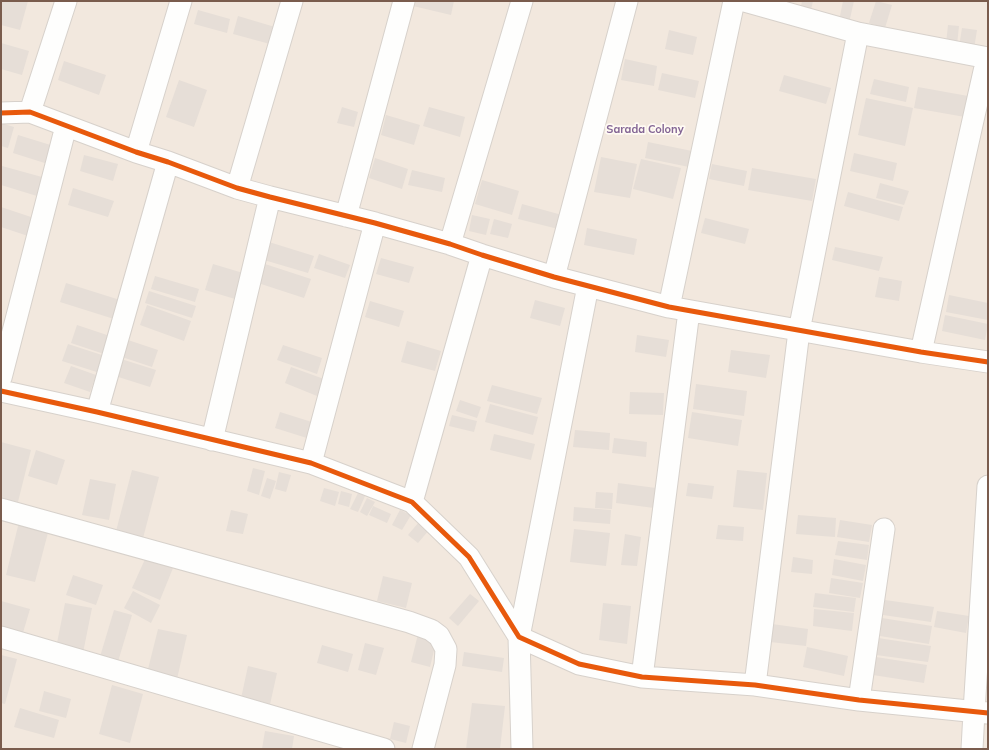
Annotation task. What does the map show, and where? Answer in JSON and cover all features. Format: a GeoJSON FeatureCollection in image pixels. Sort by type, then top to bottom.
{"type":"FeatureCollection","features":[{"type":"Feature","properties":{"kind":"street"},"geometry":{"type":"LineString","coordinates":[[30,112],[66,1]]}},
{"type":"Feature","properties":{"kind":"street"},"geometry":{"type":"LineString","coordinates":[[136,152],[181,1]]}},
{"type":"Feature","properties":{"kind":"street"},"geometry":{"type":"LineString","coordinates":[[237,188],[292,1]]}},
{"type":"Feature","properties":{"kind":"street"},"geometry":{"type":"LineString","coordinates":[[346,216],[404,1]]}},
{"type":"Feature","properties":{"kind":"street"},"geometry":{"type":"LineString","coordinates":[[450,244],[522,1]]}},
{"type":"Feature","properties":{"kind":"street"},"geometry":{"type":"LineString","coordinates":[[554,278],[627,1]]}},
{"type":"Feature","properties":{"kind":"street"},"geometry":{"type":"LineString","coordinates":[[642,677],[679,309],[734,1]]}},
{"type":"Feature","properties":{"kind":"street"},"geometry":{"type":"LineString","coordinates":[[744,1],[858,33],[988,58],[921,352]]}},
{"type":"Feature","properties":{"kind":"street"},"geometry":{"type":"LineString","coordinates":[[755,685],[799,331],[858,33]]}},
{"type":"Feature","properties":{"kind":"street"},"geometry":{"type":"LineString","coordinates":[[1,113],[30,112],[237,188],[375,223],[450,244],[554,278],[679,309],[921,352],[988,362]]}},
{"type":"Feature","properties":{"kind":"street"},"geometry":{"type":"LineString","coordinates":[[1,378],[66,126]]}},
{"type":"Feature","properties":{"kind":"street"},"geometry":{"type":"LineString","coordinates":[[97,412],[168,162]]}},
{"type":"Feature","properties":{"kind":"street"},"geometry":{"type":"LineString","coordinates":[[212,440],[270,197]]}},
{"type":"Feature","properties":{"kind":"street"},"geometry":{"type":"LineString","coordinates":[[311,463],[375,223]]}},
{"type":"Feature","properties":{"kind":"street"},"geometry":{"type":"LineString","coordinates":[[412,502],[482,255]]}},
{"type":"Feature","properties":{"kind":"street"},"geometry":{"type":"LineString","coordinates":[[522,749],[519,637],[588,286]]}},
{"type":"Feature","properties":{"kind":"street"},"geometry":{"type":"LineString","coordinates":[[1,391],[97,412],[311,463],[412,502],[469,557],[519,637],[579,664],[642,677],[755,685],[859,700],[981,712]]}},
{"type":"Feature","properties":{"kind":"street"},"geometry":{"type":"LineString","coordinates":[[972,749],[981,712],[988,486]]}},
{"type":"Feature","properties":{"kind":"street"},"geometry":{"type":"LineString","coordinates":[[1,509],[408,622],[431,630],[440,636],[446,649],[445,665],[423,749]]}},
{"type":"Feature","properties":{"kind":"street"},"geometry":{"type":"LineString","coordinates":[[859,700],[884,529]]}},
{"type":"Feature","properties":{"kind":"street"},"geometry":{"type":"LineString","coordinates":[[1,637],[384,749]]}},
{"type":"Feature","properties":{"kind":"shaded area"},"geometry":{"type":"Polygon","coordinates":[[[1,1],[988,1],[988,749],[1,749],[1,1]]]}},
{"type":"Feature","properties":{"kind":"building"},"geometry":{"type":"Polygon","coordinates":[[[1,1],[28,1],[20,30],[1,25],[1,1]]]}},
{"type":"Feature","properties":{"kind":"building"},"geometry":{"type":"Polygon","coordinates":[[[414,1],[454,1],[451,15],[413,6],[414,1]]]}},
{"type":"Feature","properties":{"kind":"building"},"geometry":{"type":"Polygon","coordinates":[[[802,1],[813,1],[810,14],[800,11],[802,1]]]}},
{"type":"Feature","properties":{"kind":"building"},"geometry":{"type":"Polygon","coordinates":[[[843,1],[854,1],[849,23],[839,21],[843,1]]]}},
{"type":"Feature","properties":{"kind":"building"},"geometry":{"type":"Polygon","coordinates":[[[876,1],[892,5],[885,28],[869,23],[876,1]]]}},
{"type":"Feature","properties":{"kind":"building"},"geometry":{"type":"Polygon","coordinates":[[[198,10],[230,19],[227,33],[194,24],[198,10]]]}},
{"type":"Feature","properties":{"kind":"building"},"geometry":{"type":"Polygon","coordinates":[[[238,16],[275,27],[270,44],[233,34],[238,16]]]}},
{"type":"Feature","properties":{"kind":"building"},"geometry":{"type":"Polygon","coordinates":[[[948,25],[959,26],[957,45],[946,44],[948,25]]]}},
{"type":"Feature","properties":{"kind":"building"},"geometry":{"type":"Polygon","coordinates":[[[962,28],[977,30],[974,49],[959,47],[962,28]]]}},
{"type":"Feature","properties":{"kind":"building"},"geometry":{"type":"Polygon","coordinates":[[[669,30],[697,37],[693,55],[665,49],[669,30]]]}},
{"type":"Feature","properties":{"kind":"building"},"geometry":{"type":"Polygon","coordinates":[[[1,43],[29,51],[22,75],[1,69],[1,43]]]}},
{"type":"Feature","properties":{"kind":"building"},"geometry":{"type":"Polygon","coordinates":[[[625,59],[657,66],[654,86],[621,80],[625,59]]]}},
{"type":"Feature","properties":{"kind":"building"},"geometry":{"type":"Polygon","coordinates":[[[64,61],[106,75],[99,95],[58,80],[64,61]]]}},
{"type":"Feature","properties":{"kind":"building"},"geometry":{"type":"Polygon","coordinates":[[[662,73],[699,81],[695,98],[658,90],[662,73]]]}},
{"type":"Feature","properties":{"kind":"building"},"geometry":{"type":"Polygon","coordinates":[[[784,75],[831,88],[826,104],[779,91],[784,75]]]}},
{"type":"Feature","properties":{"kind":"building"},"geometry":{"type":"Polygon","coordinates":[[[874,79],[909,87],[906,102],[870,94],[874,79]]]}},
{"type":"Feature","properties":{"kind":"building"},"geometry":{"type":"Polygon","coordinates":[[[179,80],[207,90],[194,127],[166,117],[179,80]]]}},
{"type":"Feature","properties":{"kind":"building"},"geometry":{"type":"Polygon","coordinates":[[[918,87],[968,96],[965,117],[914,108],[918,87]]]}},
{"type":"Feature","properties":{"kind":"building"},"geometry":{"type":"Polygon","coordinates":[[[866,98],[913,108],[905,146],[858,135],[866,98]]]}},
{"type":"Feature","properties":{"kind":"building"},"geometry":{"type":"Polygon","coordinates":[[[342,107],[358,112],[354,127],[337,123],[342,107]]]}},
{"type":"Feature","properties":{"kind":"building"},"geometry":{"type":"Polygon","coordinates":[[[429,107],[465,117],[460,137],[423,126],[429,107]]]}},
{"type":"Feature","properties":{"kind":"building"},"geometry":{"type":"Polygon","coordinates":[[[386,115],[420,125],[414,145],[381,135],[386,115]]]}},
{"type":"Feature","properties":{"kind":"building"},"geometry":{"type":"Polygon","coordinates":[[[1,123],[14,127],[8,148],[1,146],[1,123]]]}},
{"type":"Feature","properties":{"kind":"building"},"geometry":{"type":"Polygon","coordinates":[[[18,135],[57,147],[51,165],[13,153],[18,135]]]}},
{"type":"Feature","properties":{"kind":"building"},"geometry":{"type":"Polygon","coordinates":[[[648,142],[692,151],[689,167],[645,158],[648,142]]]}},
{"type":"Feature","properties":{"kind":"building"},"geometry":{"type":"Polygon","coordinates":[[[854,153],[897,163],[893,181],[850,171],[854,153]]]}},
{"type":"Feature","properties":{"kind":"building"},"geometry":{"type":"Polygon","coordinates":[[[84,155],[118,164],[113,181],[80,171],[84,155]]]}},
{"type":"Feature","properties":{"kind":"building"},"geometry":{"type":"Polygon","coordinates":[[[601,157],[637,164],[630,198],[594,192],[601,157]]]}},
{"type":"Feature","properties":{"kind":"building"},"geometry":{"type":"Polygon","coordinates":[[[375,158],[408,169],[402,189],[369,178],[375,158]]]}},
{"type":"Feature","properties":{"kind":"building"},"geometry":{"type":"Polygon","coordinates":[[[641,159],[681,168],[673,199],[633,189],[641,159]]]}},
{"type":"Feature","properties":{"kind":"building"},"geometry":{"type":"Polygon","coordinates":[[[712,164],[747,171],[744,186],[709,179],[712,164]]]}},
{"type":"Feature","properties":{"kind":"building"},"geometry":{"type":"Polygon","coordinates":[[[2,166],[42,177],[37,196],[1,185],[2,166]]]}},
{"type":"Feature","properties":{"kind":"building"},"geometry":{"type":"Polygon","coordinates":[[[752,168],[816,179],[812,201],[748,190],[752,168]]]}},
{"type":"Feature","properties":{"kind":"building"},"geometry":{"type":"Polygon","coordinates":[[[412,170],[445,178],[442,192],[408,185],[412,170]]]}},
{"type":"Feature","properties":{"kind":"building"},"geometry":{"type":"Polygon","coordinates":[[[482,180],[519,191],[512,215],[475,204],[482,180]]]}},
{"type":"Feature","properties":{"kind":"building"},"geometry":{"type":"Polygon","coordinates":[[[880,183],[909,191],[904,205],[876,198],[880,183]]]}},
{"type":"Feature","properties":{"kind":"building"},"geometry":{"type":"Polygon","coordinates":[[[73,188],[114,201],[108,217],[68,205],[73,188]]]}},
{"type":"Feature","properties":{"kind":"building"},"geometry":{"type":"Polygon","coordinates":[[[848,192],[903,207],[899,221],[844,206],[848,192]]]}},
{"type":"Feature","properties":{"kind":"building"},"geometry":{"type":"Polygon","coordinates":[[[522,204],[562,215],[558,229],[518,219],[522,204]]]}},
{"type":"Feature","properties":{"kind":"building"},"geometry":{"type":"Polygon","coordinates":[[[1,207],[37,219],[31,237],[1,227],[1,207]]]}},
{"type":"Feature","properties":{"kind":"building"},"geometry":{"type":"Polygon","coordinates":[[[472,215],[490,219],[486,235],[469,231],[472,215]]]}},
{"type":"Feature","properties":{"kind":"building"},"geometry":{"type":"Polygon","coordinates":[[[705,218],[749,229],[745,244],[701,233],[705,218]]]}},
{"type":"Feature","properties":{"kind":"building"},"geometry":{"type":"Polygon","coordinates":[[[494,219],[512,224],[508,238],[490,234],[494,219]]]}},
{"type":"Feature","properties":{"kind":"building"},"geometry":{"type":"Polygon","coordinates":[[[587,228],[637,239],[634,255],[584,245],[587,228]]]}},
{"type":"Feature","properties":{"kind":"building"},"geometry":{"type":"Polygon","coordinates":[[[269,242],[314,256],[308,273],[264,260],[269,242]]]}},
{"type":"Feature","properties":{"kind":"building"},"geometry":{"type":"Polygon","coordinates":[[[835,247],[883,257],[879,271],[832,260],[835,247]]]}},
{"type":"Feature","properties":{"kind":"building"},"geometry":{"type":"Polygon","coordinates":[[[319,254],[350,265],[345,278],[314,268],[319,254]]]}},
{"type":"Feature","properties":{"kind":"building"},"geometry":{"type":"Polygon","coordinates":[[[381,258],[414,267],[409,283],[376,274],[381,258]]]}},
{"type":"Feature","properties":{"kind":"building"},"geometry":{"type":"Polygon","coordinates":[[[213,264],[243,273],[235,299],[205,290],[213,264]]]}},
{"type":"Feature","properties":{"kind":"building"},"geometry":{"type":"Polygon","coordinates":[[[265,264],[311,279],[304,298],[258,283],[265,264]]]}},
{"type":"Feature","properties":{"kind":"building"},"geometry":{"type":"Polygon","coordinates":[[[155,276],[199,289],[195,302],[151,289],[155,276]]]}},
{"type":"Feature","properties":{"kind":"building"},"geometry":{"type":"Polygon","coordinates":[[[879,277],[902,281],[899,301],[875,297],[879,277]]]}},
{"type":"Feature","properties":{"kind":"building"},"geometry":{"type":"Polygon","coordinates":[[[66,283],[120,300],[114,319],[60,302],[66,283]]]}},
{"type":"Feature","properties":{"kind":"building"},"geometry":{"type":"Polygon","coordinates":[[[149,291],[196,306],[192,318],[145,303],[149,291]]]}},
{"type":"Feature","properties":{"kind":"building"},"geometry":{"type":"Polygon","coordinates":[[[949,295],[988,303],[988,320],[946,312],[949,295]]]}},
{"type":"Feature","properties":{"kind":"building"},"geometry":{"type":"Polygon","coordinates":[[[535,300],[565,308],[560,326],[530,318],[535,300]]]}},
{"type":"Feature","properties":{"kind":"building"},"geometry":{"type":"Polygon","coordinates":[[[370,301],[404,311],[399,327],[365,317],[370,301]]]}},
{"type":"Feature","properties":{"kind":"building"},"geometry":{"type":"Polygon","coordinates":[[[147,305],[191,321],[184,341],[140,325],[147,305]]]}},
{"type":"Feature","properties":{"kind":"building"},"geometry":{"type":"Polygon","coordinates":[[[945,315],[988,324],[985,340],[942,331],[945,315]]]}},
{"type":"Feature","properties":{"kind":"building"},"geometry":{"type":"Polygon","coordinates":[[[77,325],[113,337],[107,355],[71,343],[77,325]]]}},
{"type":"Feature","properties":{"kind":"building"},"geometry":{"type":"Polygon","coordinates":[[[637,335],[669,340],[666,357],[635,352],[637,335]]]}},
{"type":"Feature","properties":{"kind":"building"},"geometry":{"type":"Polygon","coordinates":[[[128,340],[158,350],[152,367],[122,357],[128,340]]]}},
{"type":"Feature","properties":{"kind":"building"},"geometry":{"type":"Polygon","coordinates":[[[407,341],[441,351],[435,371],[401,362],[407,341]]]}},
{"type":"Feature","properties":{"kind":"building"},"geometry":{"type":"Polygon","coordinates":[[[68,344],[108,357],[103,374],[62,361],[68,344]]]}},
{"type":"Feature","properties":{"kind":"building"},"geometry":{"type":"Polygon","coordinates":[[[283,345],[322,358],[317,374],[277,360],[283,345]]]}},
{"type":"Feature","properties":{"kind":"building"},"geometry":{"type":"Polygon","coordinates":[[[731,350],[770,355],[766,378],[728,372],[731,350]]]}},
{"type":"Feature","properties":{"kind":"building"},"geometry":{"type":"Polygon","coordinates":[[[118,358],[156,370],[150,387],[112,375],[118,358]]]}},
{"type":"Feature","properties":{"kind":"building"},"geometry":{"type":"Polygon","coordinates":[[[71,366],[96,375],[90,392],[64,383],[71,366]]]}},
{"type":"Feature","properties":{"kind":"building"},"geometry":{"type":"Polygon","coordinates":[[[291,367],[324,379],[317,396],[285,383],[291,367]]]}},
{"type":"Feature","properties":{"kind":"building"},"geometry":{"type":"Polygon","coordinates":[[[696,384],[747,391],[744,416],[693,409],[696,384]]]}},
{"type":"Feature","properties":{"kind":"building"},"geometry":{"type":"Polygon","coordinates":[[[492,385],[542,398],[537,414],[487,401],[492,385]]]}},
{"type":"Feature","properties":{"kind":"building"},"geometry":{"type":"Polygon","coordinates":[[[630,392],[664,393],[663,415],[629,414],[630,392]]]}},
{"type":"Feature","properties":{"kind":"building"},"geometry":{"type":"Polygon","coordinates":[[[460,400],[481,407],[477,418],[456,411],[460,400]]]}},
{"type":"Feature","properties":{"kind":"building"},"geometry":{"type":"Polygon","coordinates":[[[490,404],[538,417],[533,435],[485,422],[490,404]]]}},
{"type":"Feature","properties":{"kind":"building"},"geometry":{"type":"Polygon","coordinates":[[[280,412],[315,423],[310,439],[275,428],[280,412]]]}},
{"type":"Feature","properties":{"kind":"building"},"geometry":{"type":"Polygon","coordinates":[[[692,412],[742,420],[738,446],[688,438],[692,412]]]}},
{"type":"Feature","properties":{"kind":"building"},"geometry":{"type":"Polygon","coordinates":[[[452,415],[477,421],[474,432],[449,426],[452,415]]]}},
{"type":"Feature","properties":{"kind":"building"},"geometry":{"type":"Polygon","coordinates":[[[575,430],[610,433],[609,450],[573,447],[575,430]]]}},
{"type":"Feature","properties":{"kind":"building"},"geometry":{"type":"Polygon","coordinates":[[[494,434],[535,444],[531,460],[490,450],[494,434]]]}},
{"type":"Feature","properties":{"kind":"building"},"geometry":{"type":"Polygon","coordinates":[[[614,438],[647,442],[646,457],[612,453],[614,438]]]}},
{"type":"Feature","properties":{"kind":"building"},"geometry":{"type":"Polygon","coordinates":[[[1,442],[31,450],[18,502],[1,498],[1,442]]]}},
{"type":"Feature","properties":{"kind":"building"},"geometry":{"type":"Polygon","coordinates":[[[36,450],[65,460],[57,485],[28,476],[36,450]]]}},
{"type":"Feature","properties":{"kind":"building"},"geometry":{"type":"Polygon","coordinates":[[[253,468],[265,471],[259,495],[247,491],[253,468]]]}},
{"type":"Feature","properties":{"kind":"building"},"geometry":{"type":"Polygon","coordinates":[[[132,470],[159,477],[142,542],[115,535],[132,470]]]}},
{"type":"Feature","properties":{"kind":"building"},"geometry":{"type":"Polygon","coordinates":[[[737,470],[767,473],[763,510],[733,507],[737,470]]]}},
{"type":"Feature","properties":{"kind":"building"},"geometry":{"type":"Polygon","coordinates":[[[279,472],[291,475],[286,492],[275,489],[279,472]]]}},
{"type":"Feature","properties":{"kind":"building"},"geometry":{"type":"Polygon","coordinates":[[[267,478],[276,481],[270,499],[261,496],[267,478]]]}},
{"type":"Feature","properties":{"kind":"building"},"geometry":{"type":"Polygon","coordinates":[[[90,479],[116,484],[109,520],[82,515],[90,479]]]}},
{"type":"Feature","properties":{"kind":"building"},"geometry":{"type":"Polygon","coordinates":[[[618,483],[656,488],[654,508],[616,503],[618,483]]]}},
{"type":"Feature","properties":{"kind":"building"},"geometry":{"type":"Polygon","coordinates":[[[688,483],[714,486],[712,499],[686,496],[688,483]]]}},
{"type":"Feature","properties":{"kind":"building"},"geometry":{"type":"Polygon","coordinates":[[[324,488],[339,492],[335,506],[320,501],[324,488]]]}},
{"type":"Feature","properties":{"kind":"building"},"geometry":{"type":"Polygon","coordinates":[[[341,491],[352,494],[349,507],[338,504],[341,491]]]}},
{"type":"Feature","properties":{"kind":"building"},"geometry":{"type":"Polygon","coordinates":[[[596,492],[613,493],[612,509],[595,508],[596,492]]]}},
{"type":"Feature","properties":{"kind":"building"},"geometry":{"type":"Polygon","coordinates":[[[358,493],[365,496],[358,512],[350,509],[358,493]]]}},
{"type":"Feature","properties":{"kind":"building"},"geometry":{"type":"Polygon","coordinates":[[[367,498],[375,502],[367,516],[360,512],[367,498]]]}},
{"type":"Feature","properties":{"kind":"building"},"geometry":{"type":"Polygon","coordinates":[[[373,506],[391,514],[387,523],[369,515],[373,506]]]}},
{"type":"Feature","properties":{"kind":"building"},"geometry":{"type":"Polygon","coordinates":[[[574,507],[611,510],[610,524],[573,521],[574,507]]]}},
{"type":"Feature","properties":{"kind":"building"},"geometry":{"type":"Polygon","coordinates":[[[231,510],[248,514],[243,534],[226,531],[231,510]]]}},
{"type":"Feature","properties":{"kind":"building"},"geometry":{"type":"Polygon","coordinates":[[[400,510],[411,515],[402,530],[392,525],[400,510]]]}},
{"type":"Feature","properties":{"kind":"building"},"geometry":{"type":"Polygon","coordinates":[[[798,515],[836,518],[835,537],[796,534],[798,515]]]}},
{"type":"Feature","properties":{"kind":"building"},"geometry":{"type":"Polygon","coordinates":[[[840,520],[872,525],[869,542],[837,537],[840,520]]]}},
{"type":"Feature","properties":{"kind":"building"},"geometry":{"type":"Polygon","coordinates":[[[19,522],[49,529],[35,582],[6,575],[19,522]]]}},
{"type":"Feature","properties":{"kind":"building"},"geometry":{"type":"Polygon","coordinates":[[[419,522],[429,530],[418,543],[408,535],[419,522]]]}},
{"type":"Feature","properties":{"kind":"building"},"geometry":{"type":"Polygon","coordinates":[[[718,525],[744,527],[743,541],[716,539],[718,525]]]}},
{"type":"Feature","properties":{"kind":"building"},"geometry":{"type":"Polygon","coordinates":[[[574,529],[610,533],[606,566],[570,562],[574,529]]]}},
{"type":"Feature","properties":{"kind":"building"},"geometry":{"type":"Polygon","coordinates":[[[625,534],[641,537],[637,566],[621,565],[625,534]]]}},
{"type":"Feature","properties":{"kind":"building"},"geometry":{"type":"Polygon","coordinates":[[[838,541],[869,545],[867,560],[835,555],[838,541]]]}},
{"type":"Feature","properties":{"kind":"building"},"geometry":{"type":"Polygon","coordinates":[[[146,557],[173,568],[160,600],[132,588],[146,557]]]}},
{"type":"Feature","properties":{"kind":"building"},"geometry":{"type":"Polygon","coordinates":[[[793,557],[813,560],[812,574],[791,572],[793,557]]]}},
{"type":"Feature","properties":{"kind":"building"},"geometry":{"type":"Polygon","coordinates":[[[834,559],[866,565],[863,581],[832,575],[834,559]]]}},
{"type":"Feature","properties":{"kind":"building"},"geometry":{"type":"Polygon","coordinates":[[[73,575],[103,585],[96,605],[66,595],[73,575]]]}},
{"type":"Feature","properties":{"kind":"building"},"geometry":{"type":"Polygon","coordinates":[[[383,576],[412,583],[406,608],[377,601],[383,576]]]}},
{"type":"Feature","properties":{"kind":"building"},"geometry":{"type":"Polygon","coordinates":[[[831,578],[863,583],[860,598],[829,593],[831,578]]]}},
{"type":"Feature","properties":{"kind":"building"},"geometry":{"type":"Polygon","coordinates":[[[133,591],[160,605],[151,623],[124,608],[133,591]]]}},
{"type":"Feature","properties":{"kind":"building"},"geometry":{"type":"Polygon","coordinates":[[[815,593],[856,598],[854,612],[813,607],[815,593]]]}},
{"type":"Feature","properties":{"kind":"building"},"geometry":{"type":"Polygon","coordinates":[[[470,594],[479,601],[458,626],[449,618],[470,594]]]}},
{"type":"Feature","properties":{"kind":"building"},"geometry":{"type":"Polygon","coordinates":[[[885,600],[934,607],[931,622],[883,615],[885,600]]]}},
{"type":"Feature","properties":{"kind":"building"},"geometry":{"type":"Polygon","coordinates":[[[1,601],[30,609],[22,636],[1,630],[1,601]]]}},
{"type":"Feature","properties":{"kind":"building"},"geometry":{"type":"Polygon","coordinates":[[[65,603],[92,608],[83,653],[56,648],[65,603]]]}},
{"type":"Feature","properties":{"kind":"building"},"geometry":{"type":"Polygon","coordinates":[[[603,603],[631,606],[627,644],[599,640],[603,603]]]}},
{"type":"Feature","properties":{"kind":"building"},"geometry":{"type":"Polygon","coordinates":[[[814,609],[854,613],[852,631],[813,626],[814,609]]]}},
{"type":"Feature","properties":{"kind":"building"},"geometry":{"type":"Polygon","coordinates":[[[114,610],[132,615],[117,665],[99,660],[114,610]]]}},
{"type":"Feature","properties":{"kind":"building"},"geometry":{"type":"Polygon","coordinates":[[[937,611],[969,616],[966,633],[934,627],[937,611]]]}},
{"type":"Feature","properties":{"kind":"building"},"geometry":{"type":"Polygon","coordinates":[[[882,618],[932,626],[929,644],[880,636],[882,618]]]}},
{"type":"Feature","properties":{"kind":"building"},"geometry":{"type":"Polygon","coordinates":[[[772,624],[808,629],[806,646],[770,642],[772,624]]]}},
{"type":"Feature","properties":{"kind":"building"},"geometry":{"type":"Polygon","coordinates":[[[158,629],[187,635],[177,679],[147,673],[158,629]]]}},
{"type":"Feature","properties":{"kind":"building"},"geometry":{"type":"Polygon","coordinates":[[[418,634],[437,638],[430,667],[411,662],[418,634]]]}},
{"type":"Feature","properties":{"kind":"building"},"geometry":{"type":"Polygon","coordinates":[[[878,638],[931,646],[928,662],[876,655],[878,638]]]}},
{"type":"Feature","properties":{"kind":"building"},"geometry":{"type":"Polygon","coordinates":[[[365,643],[384,648],[376,675],[358,670],[365,643]]]}},
{"type":"Feature","properties":{"kind":"building"},"geometry":{"type":"Polygon","coordinates":[[[322,645],[353,654],[348,672],[317,663],[322,645]]]}},
{"type":"Feature","properties":{"kind":"building"},"geometry":{"type":"Polygon","coordinates":[[[807,647],[848,656],[844,676],[803,667],[807,647]]]}},
{"type":"Feature","properties":{"kind":"building"},"geometry":{"type":"Polygon","coordinates":[[[464,652],[504,658],[502,672],[462,666],[464,652]]]}},
{"type":"Feature","properties":{"kind":"building"},"geometry":{"type":"Polygon","coordinates":[[[1,655],[17,659],[5,704],[1,703],[1,655]]]}},
{"type":"Feature","properties":{"kind":"building"},"geometry":{"type":"Polygon","coordinates":[[[876,657],[927,665],[924,683],[873,675],[876,657]]]}},
{"type":"Feature","properties":{"kind":"building"},"geometry":{"type":"Polygon","coordinates":[[[248,666],[277,673],[269,709],[240,703],[248,666]]]}},
{"type":"Feature","properties":{"kind":"building"},"geometry":{"type":"Polygon","coordinates":[[[112,685],[143,694],[130,743],[99,734],[112,685]]]}},
{"type":"Feature","properties":{"kind":"building"},"geometry":{"type":"Polygon","coordinates":[[[44,691],[71,699],[66,718],[39,711],[44,691]]]}},
{"type":"Feature","properties":{"kind":"building"},"geometry":{"type":"Polygon","coordinates":[[[472,703],[505,706],[500,749],[466,749],[472,703]]]}},
{"type":"Feature","properties":{"kind":"building"},"geometry":{"type":"Polygon","coordinates":[[[20,708],[59,720],[54,738],[14,727],[20,708]]]}},
{"type":"Feature","properties":{"kind":"building"},"geometry":{"type":"Polygon","coordinates":[[[394,722],[410,726],[406,743],[390,739],[394,722]]]}},
{"type":"Feature","properties":{"kind":"building"},"geometry":{"type":"Polygon","coordinates":[[[265,731],[294,736],[292,749],[262,749],[265,731]]]}},
{"type":"Feature","properties":{"kind":"cycle path"},"geometry":{"type":"LineString","coordinates":[[1,113],[30,112],[237,188],[375,223],[450,244],[554,277],[669,307],[921,352],[988,362]]}},
{"type":"Feature","properties":{"kind":"cycle path"},"geometry":{"type":"LineString","coordinates":[[1,391],[97,412],[311,463],[412,502],[469,557],[519,637],[579,664],[642,677],[755,685],[859,700],[988,713]]}},
{"type":"Feature","properties":{"kind":"district","name":"Sarada Colony"},"geometry":{"type":"Point","coordinates":[645,130]}}]}
